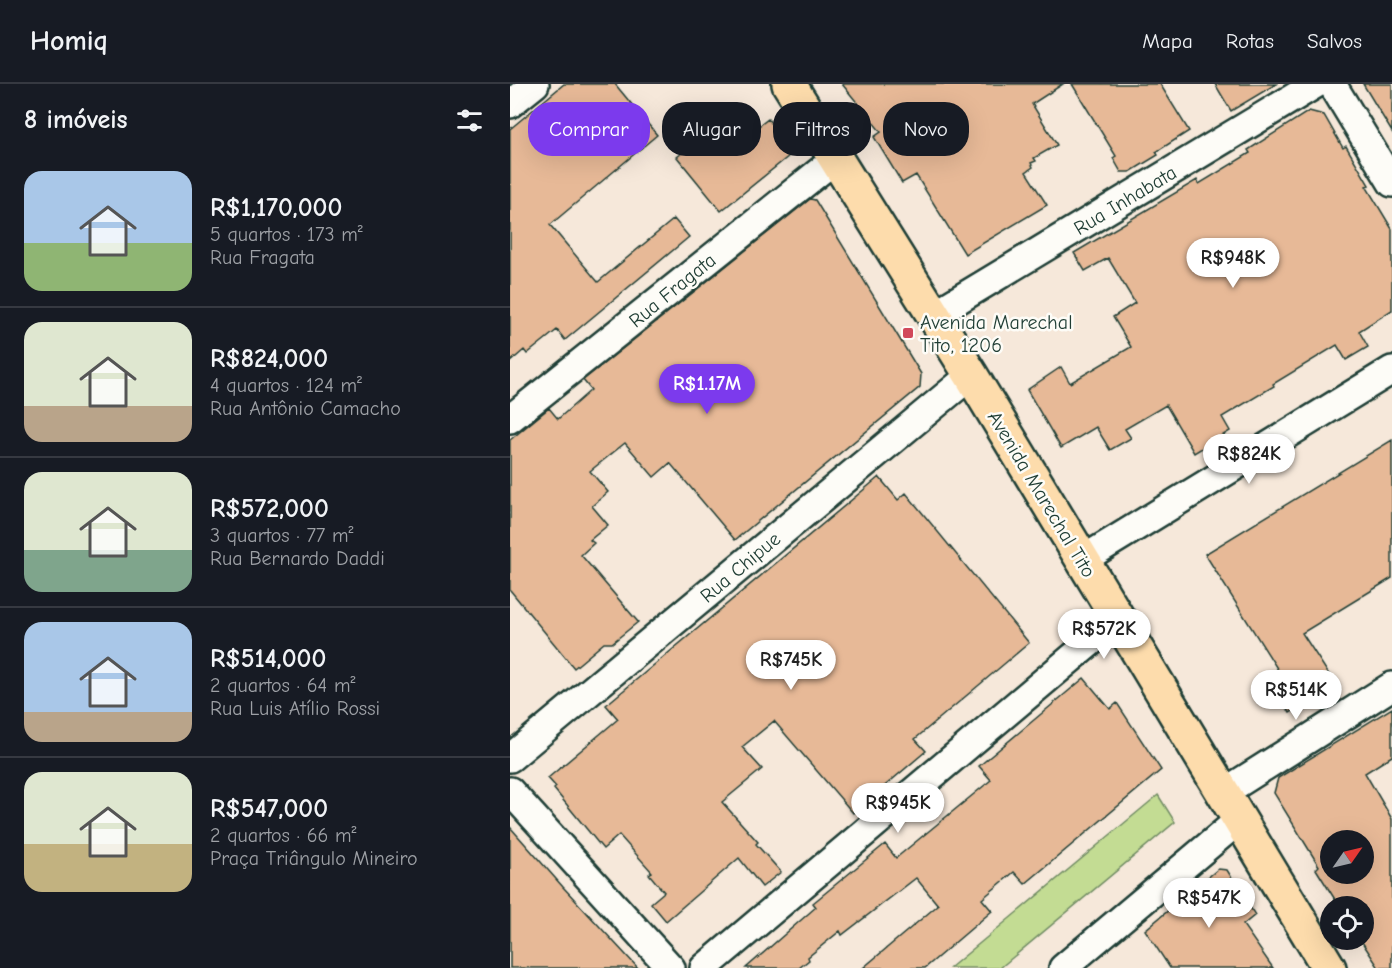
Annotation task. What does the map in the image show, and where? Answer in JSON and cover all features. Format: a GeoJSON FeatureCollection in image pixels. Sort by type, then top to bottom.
{"type":"FeatureCollection","features":[{"type":"Feature","properties":{"kind":"main road","name":"Avenida Marechal Tito"},"geometry":{"type":"LineString","coordinates":[[789,84],[834,160],[971,375],[1329,968]]}},
{"type":"Feature","properties":{"kind":"street"},"geometry":{"type":"LineString","coordinates":[[510,104],[534,84]]}},
{"type":"Feature","properties":{"kind":"street","name":"Rua Inhabata"},"geometry":{"type":"LineString","coordinates":[[933,315],[1316,84]]}},
{"type":"Feature","properties":{"kind":"street"},"geometry":{"type":"LineString","coordinates":[[1332,84],[1392,183]]}},
{"type":"Feature","properties":{"kind":"street","name":"Rua Fragata"},"geometry":{"type":"LineString","coordinates":[[510,419],[834,160]]}},
{"type":"Feature","properties":{"kind":"street"},"geometry":{"type":"LineString","coordinates":[[1082,560],[1392,370]]}},
{"type":"Feature","properties":{"kind":"street","name":"Rua Chipue"},"geometry":{"type":"LineString","coordinates":[[510,758],[971,375]]}},
{"type":"Feature","properties":{"kind":"street"},"geometry":{"type":"LineString","coordinates":[[704,968],[1118,619]]}},
{"type":"Feature","properties":{"kind":"street"},"geometry":{"type":"LineString","coordinates":[[1063,968],[1231,806],[1392,687]]}},
{"type":"Feature","properties":{"kind":"street"},"geometry":{"type":"LineString","coordinates":[[510,791],[671,968]]}},
{"type":"Feature","properties":{"kind":"green space"},"geometry":{"type":"Polygon","coordinates":[[[1158,795],[1175,822],[1000,968],[950,968],[1158,795]]]}},
{"type":"Feature","properties":{"kind":"building"},"geometry":{"type":"Polygon","coordinates":[[[564,84],[615,84],[630,102],[542,102],[564,84]]]}},
{"type":"Feature","properties":{"kind":"building"},"geometry":{"type":"Polygon","coordinates":[[[842,84],[1063,84],[1032,104],[1057,145],[1034,158],[1036,161],[1031,163],[1033,167],[1026,172],[1047,205],[965,254],[916,175],[902,183],[886,156],[969,156],[969,102],[883,102],[883,152],[874,137],[881,132],[871,120],[871,102],[857,102],[842,84]]]}},
{"type":"Feature","properties":{"kind":"building"},"geometry":{"type":"Polygon","coordinates":[[[1072,84],[1160,84],[1189,131],[1156,152],[1158,155],[1130,172],[1121,172],[1113,158],[1116,156],[1072,84]]]}},
{"type":"Feature","properties":{"kind":"building"},"geometry":{"type":"Polygon","coordinates":[[[1215,84],[1276,84],[1231,111],[1215,84]]]}},
{"type":"Feature","properties":{"kind":"building"},"geometry":{"type":"Polygon","coordinates":[[[1363,84],[1392,84],[1392,132],[1363,84]]]}},
{"type":"Feature","properties":{"kind":"building"},"geometry":{"type":"Polygon","coordinates":[[[1309,111],[1324,115],[1343,148],[1346,146],[1369,185],[1366,186],[1392,229],[1392,310],[1359,331],[1368,347],[1346,360],[1337,345],[1222,417],[1230,431],[1194,453],[1166,405],[1125,429],[1131,438],[1110,450],[1096,427],[1061,448],[1027,390],[1061,367],[1070,383],[1131,347],[1113,317],[1135,303],[1108,258],[1085,271],[1074,253],[1197,180],[1199,184],[1250,153],[1248,150],[1309,111]]]}},
{"type":"Feature","properties":{"kind":"building"},"geometry":{"type":"Polygon","coordinates":[[[528,114],[528,156],[632,156],[550,225],[598,282],[674,219],[689,237],[565,340],[557,330],[527,354],[524,350],[510,362],[510,129],[528,114]]]}},
{"type":"Feature","properties":{"kind":"building"},"geometry":{"type":"Polygon","coordinates":[[[768,119],[773,125],[773,156],[789,156],[721,211],[677,157],[761,156],[761,124],[768,119]]]}},
{"type":"Feature","properties":{"kind":"building"},"geometry":{"type":"Polygon","coordinates":[[[650,126],[657,135],[650,141],[650,126]]]}},
{"type":"Feature","properties":{"kind":"building"},"geometry":{"type":"Polygon","coordinates":[[[810,199],[815,200],[921,374],[920,387],[735,540],[670,463],[654,477],[625,443],[590,471],[608,492],[592,506],[608,525],[590,540],[594,543],[581,555],[638,622],[612,643],[604,643],[574,668],[510,590],[510,440],[549,408],[558,419],[591,390],[583,380],[810,199]]]}},
{"type":"Feature","properties":{"kind":"building"},"geometry":{"type":"Polygon","coordinates":[[[1392,440],[1392,578],[1302,633],[1335,684],[1290,713],[1272,684],[1283,678],[1205,554],[1392,440]]]}},
{"type":"Feature","properties":{"kind":"building"},"geometry":{"type":"Polygon","coordinates":[[[879,477],[898,500],[906,493],[1029,643],[915,739],[926,751],[853,813],[774,721],[742,747],[762,769],[722,802],[781,872],[762,887],[739,858],[666,921],[651,903],[664,892],[649,874],[652,872],[619,835],[603,849],[554,789],[556,787],[548,778],[618,719],[606,705],[879,477]]]}},
{"type":"Feature","properties":{"kind":"building"},"geometry":{"type":"Polygon","coordinates":[[[1084,678],[1110,709],[1117,703],[1161,770],[1025,884],[1014,872],[982,899],[992,911],[925,968],[863,968],[938,905],[916,878],[842,935],[840,931],[808,957],[809,960],[799,968],[746,968],[816,907],[813,903],[885,844],[896,858],[991,780],[979,766],[1084,678]]]}},
{"type":"Feature","properties":{"kind":"building"},"geometry":{"type":"Polygon","coordinates":[[[1392,708],[1392,756],[1365,773],[1392,819],[1392,968],[1379,968],[1367,950],[1374,950],[1374,896],[1333,896],[1325,884],[1374,884],[1374,830],[1320,830],[1320,875],[1316,869],[1319,866],[1274,793],[1278,778],[1392,708]]]}},
{"type":"Feature","properties":{"kind":"building"},"geometry":{"type":"Polygon","coordinates":[[[510,827],[563,887],[638,968],[510,968],[510,827]]]}},
{"type":"Feature","properties":{"kind":"building"},"geometry":{"type":"Polygon","coordinates":[[[1218,869],[1227,870],[1255,915],[1243,925],[1273,968],[1170,968],[1145,930],[1218,869]]]}},
{"type":"Feature","properties":{"kind":"place","name":"Avenida Marechal Tito, 1206"},"geometry":{"type":"Point","coordinates":[908,333]}}]}
